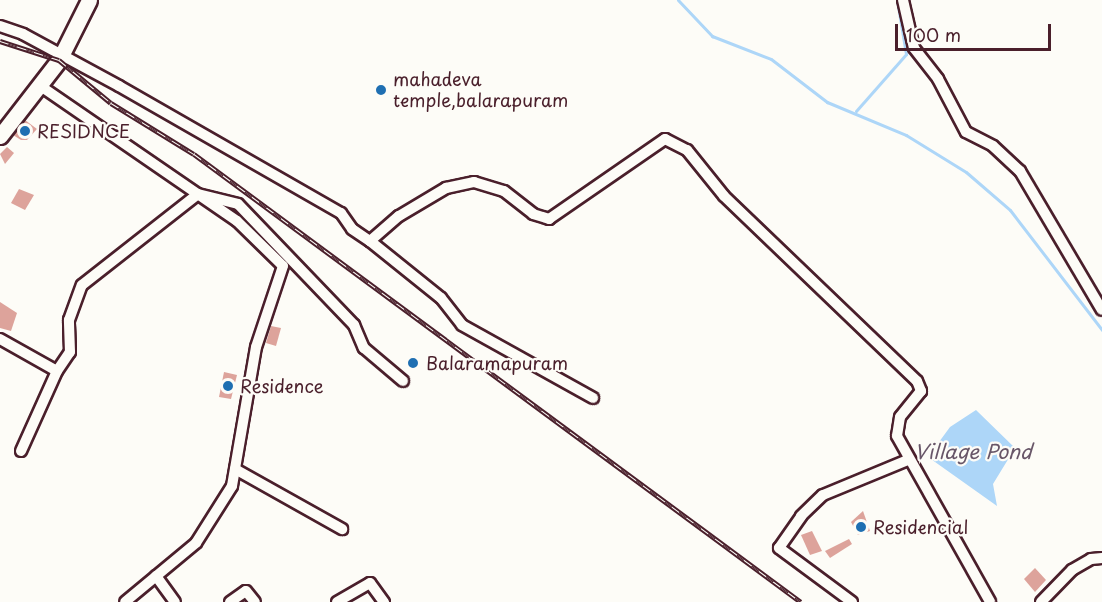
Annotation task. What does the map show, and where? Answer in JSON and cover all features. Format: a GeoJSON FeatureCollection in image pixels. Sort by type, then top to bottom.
{"type":"FeatureCollection","features":[{"type":"Feature","properties":{"kind":"main road"},"geometry":{"type":"LineString","coordinates":[[0,136],[39,85],[89,0]]}},
{"type":"Feature","properties":{"kind":"street"},"geometry":{"type":"LineString","coordinates":[[903,0],[914,48],[938,79],[966,132],[993,146],[1020,171],[1102,310]]}},
{"type":"Feature","properties":{"kind":"street"},"geometry":{"type":"LineString","coordinates":[[0,26],[59,53],[341,213],[352,229],[441,298],[462,325],[593,398]]}},
{"type":"Feature","properties":{"kind":"street"},"geometry":{"type":"LineString","coordinates":[[39,85],[237,221],[283,266],[256,347],[232,486],[196,543],[125,602]]}},
{"type":"Feature","properties":{"kind":"street"},"geometry":{"type":"LineString","coordinates":[[370,241],[429,196],[446,188],[474,182],[504,191],[533,214],[549,219],[665,139],[687,150],[724,196],[917,381],[921,391],[896,425],[908,460],[990,602]]}},
{"type":"Feature","properties":{"kind":"street"},"geometry":{"type":"LineString","coordinates":[[21,451],[57,371],[70,352],[69,320],[82,285],[198,194]]}},
{"type":"Feature","properties":{"kind":"street"},"geometry":{"type":"LineString","coordinates":[[198,194],[238,204],[354,325],[364,348],[403,381]]}},
{"type":"Feature","properties":{"kind":"street"},"geometry":{"type":"LineString","coordinates":[[0,339],[57,371]]}},
{"type":"Feature","properties":{"kind":"street"},"geometry":{"type":"LineString","coordinates":[[852,602],[779,548],[801,516],[823,495],[908,460]]}},
{"type":"Feature","properties":{"kind":"street"},"geometry":{"type":"LineString","coordinates":[[235,469],[342,530]]}},
{"type":"Feature","properties":{"kind":"street"},"geometry":{"type":"LineString","coordinates":[[1041,602],[1072,570],[1091,559],[1102,558]]}},
{"type":"Feature","properties":{"kind":"street"},"geometry":{"type":"LineString","coordinates":[[156,576],[175,602]]}},
{"type":"Feature","properties":{"kind":"street"},"geometry":{"type":"LineString","coordinates":[[337,602],[370,584],[384,602]]}},
{"type":"Feature","properties":{"kind":"street"},"geometry":{"type":"LineString","coordinates":[[230,602],[246,591],[255,602]]}},
{"type":"Feature","properties":{"kind":"water","name":"Village Pond"},"geometry":{"type":"Polygon","coordinates":[[[976,410],[1015,448],[993,484],[997,506],[928,457],[950,427],[976,410]]]}},
{"type":"Feature","properties":{"kind":"building","name":"RESIDNCE"},"geometry":{"type":"Polygon","coordinates":[[[25,120],[37,129],[27,140],[21,140],[13,135],[25,120]]]}},
{"type":"Feature","properties":{"kind":"building"},"geometry":{"type":"Polygon","coordinates":[[[7,147],[14,153],[5,164],[0,154],[7,147]]]}},
{"type":"Feature","properties":{"kind":"building"},"geometry":{"type":"Polygon","coordinates":[[[19,189],[34,195],[25,210],[11,203],[19,189]]]}},
{"type":"Feature","properties":{"kind":"building"},"geometry":{"type":"Polygon","coordinates":[[[0,302],[17,313],[11,331],[0,328],[0,302]]]}},
{"type":"Feature","properties":{"kind":"building"},"geometry":{"type":"Polygon","coordinates":[[[271,326],[281,328],[276,346],[266,343],[271,326]]]}},
{"type":"Feature","properties":{"kind":"building","name":"Residence"},"geometry":{"type":"Polygon","coordinates":[[[224,372],[237,375],[231,399],[219,397],[224,372]]]}},
{"type":"Feature","properties":{"kind":"building","name":"Residencial"},"geometry":{"type":"Polygon","coordinates":[[[863,511],[870,531],[858,535],[851,522],[863,511]]]}},
{"type":"Feature","properties":{"kind":"building"},"geometry":{"type":"Polygon","coordinates":[[[812,531],[822,551],[810,555],[801,535],[812,531]]]}},
{"type":"Feature","properties":{"kind":"building"},"geometry":{"type":"Polygon","coordinates":[[[849,539],[852,544],[830,558],[825,551],[849,539]]]}},
{"type":"Feature","properties":{"kind":"building"},"geometry":{"type":"Polygon","coordinates":[[[1035,568],[1046,580],[1035,592],[1024,579],[1035,568]]]}},
{"type":"Feature","properties":{"kind":"waterway"},"geometry":{"type":"LineString","coordinates":[[678,0],[712,36],[771,59],[827,102],[906,135],[966,172],[1010,210],[1102,330]]}},
{"type":"Feature","properties":{"kind":"waterway"},"geometry":{"type":"LineString","coordinates":[[856,111],[906,54],[897,0]]}},
{"type":"Feature","properties":{"kind":"railway"},"geometry":{"type":"LineString","coordinates":[[0,41],[59,60],[111,103],[194,154],[801,602]]}},
{"type":"Feature","properties":{"kind":"place","name":"mahadeva temple,balarapuram"},"geometry":{"type":"Point","coordinates":[381,90]}},
{"type":"Feature","properties":{"kind":"place","name":"RESIDNCE"},"geometry":{"type":"Point","coordinates":[25,131]}},
{"type":"Feature","properties":{"kind":"place","name":"Balaramapuram"},"geometry":{"type":"Point","coordinates":[413,363]}},
{"type":"Feature","properties":{"kind":"place","name":"Residence"},"geometry":{"type":"Point","coordinates":[228,386]}},
{"type":"Feature","properties":{"kind":"place","name":"Residencial"},"geometry":{"type":"Point","coordinates":[861,527]}}]}
